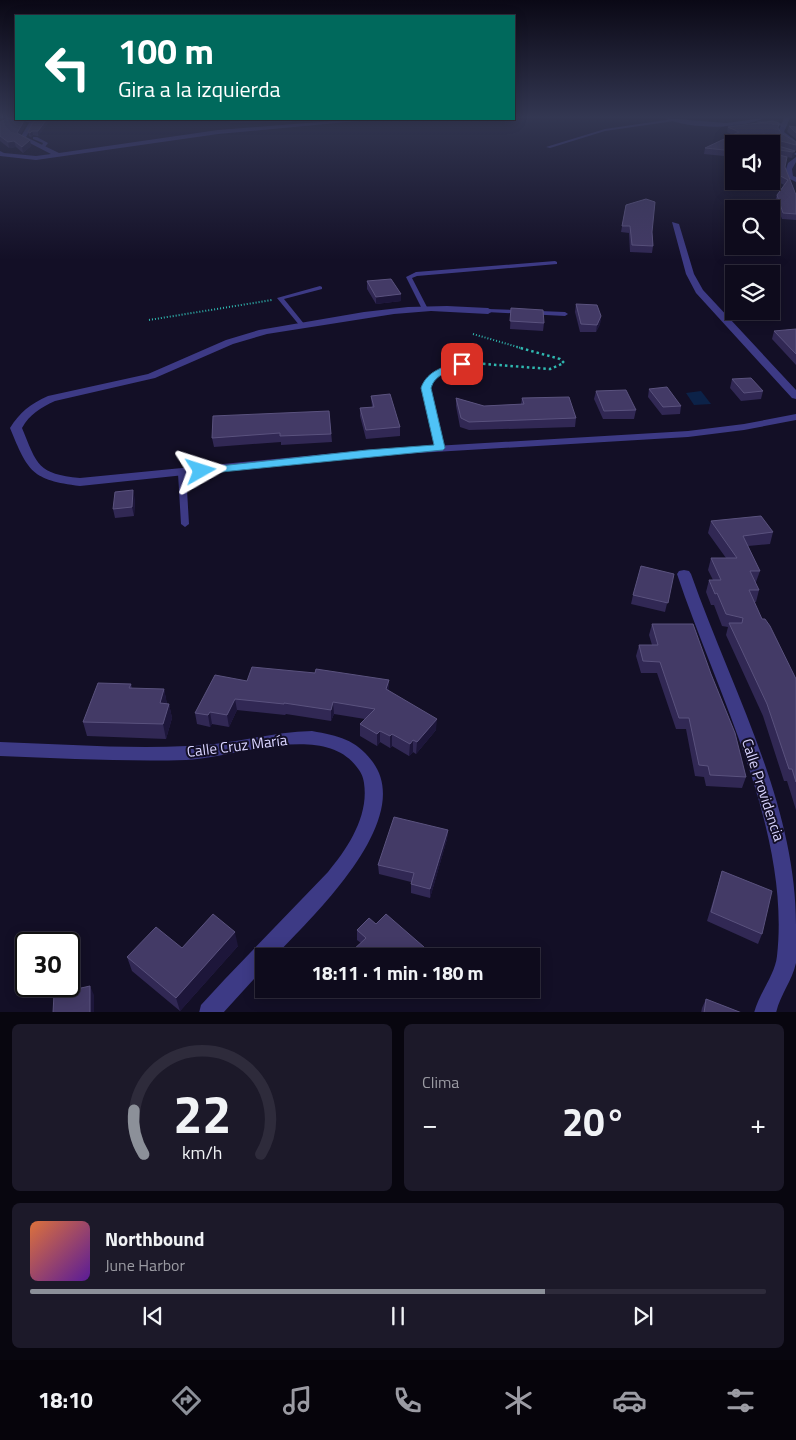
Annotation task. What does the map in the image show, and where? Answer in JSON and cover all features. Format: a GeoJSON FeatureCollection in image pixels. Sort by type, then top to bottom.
{"type":"FeatureCollection","features":[{"type":"Feature","properties":{"kind":"street"},"geometry":{"type":"LineString","coordinates":[[790,165],[789,174],[796,180]]}},
{"type":"Feature","properties":{"kind":"street"},"geometry":{"type":"LineString","coordinates":[[675,224],[690,274],[699,291],[796,396]]}},
{"type":"Feature","properties":{"kind":"street"},"geometry":{"type":"LineString","coordinates":[[488,311],[425,309],[389,311],[259,333],[235,340],[167,372],[42,402],[25,412],[19,419],[16,428],[32,466],[41,473],[53,478],[80,482],[367,453],[688,434],[744,427],[796,417]]}},
{"type":"Feature","properties":{"kind":"street","name":"Calle Providencia"},"geometry":{"type":"LineString","coordinates":[[684,574],[708,641],[738,711],[783,851],[788,885],[792,959],[767,1000],[765,1012]]}},
{"type":"Feature","properties":{"kind":"street","name":"Calle Cruz María"},"geometry":{"type":"LineString","coordinates":[[0,749],[191,753],[281,738],[308,738],[349,746],[359,754],[373,777],[374,792],[371,812],[359,842],[339,873],[209,1012]]}},
{"type":"Feature","properties":{"kind":"lane"},"geometry":{"type":"LineString","coordinates":[[425,309],[410,277],[416,274],[555,263]]}},
{"type":"Feature","properties":{"kind":"lane"},"geometry":{"type":"LineString","coordinates":[[302,325],[280,298],[320,288]]}},
{"type":"Feature","properties":{"kind":"lane"},"geometry":{"type":"LineString","coordinates":[[488,311],[565,314]]}},
{"type":"Feature","properties":{"kind":"lane"},"geometry":{"type":"LineString","coordinates":[[440,448],[426,388],[428,382],[436,373],[462,364]]}},
{"type":"Feature","properties":{"kind":"lane"},"geometry":{"type":"LineString","coordinates":[[182,473],[185,524]]}},
{"type":"Feature","properties":{"kind":"path"},"geometry":{"type":"LineString","coordinates":[[149,320],[280,298]]}},
{"type":"Feature","properties":{"kind":"path"},"geometry":{"type":"LineString","coordinates":[[462,364],[550,369],[564,363],[560,359],[473,334]]}},
{"type":"Feature","properties":{"kind":"water"},"geometry":{"type":"Polygon","coordinates":[[[701,391],[711,404],[694,405],[686,393],[701,391]]]}},
{"type":"Feature","properties":{"kind":"building"},"geometry":{"type":"Polygon","coordinates":[[[780,165],[785,165],[796,195],[796,214],[783,213],[777,195],[788,180],[780,176],[780,165]]]}},
{"type":"Feature","properties":{"kind":"building"},"geometry":{"type":"Polygon","coordinates":[[[646,199],[655,202],[652,232],[653,246],[632,245],[630,226],[622,226],[626,205],[646,199]]]}},
{"type":"Feature","properties":{"kind":"building"},"geometry":{"type":"Polygon","coordinates":[[[391,279],[401,294],[376,297],[367,281],[391,279]]]}},
{"type":"Feature","properties":{"kind":"building"},"geometry":{"type":"Polygon","coordinates":[[[576,304],[597,305],[601,316],[597,325],[581,324],[576,304]]]}},
{"type":"Feature","properties":{"kind":"building"},"geometry":{"type":"Polygon","coordinates":[[[511,308],[543,310],[544,323],[510,321],[511,308]]]}},
{"type":"Feature","properties":{"kind":"building"},"geometry":{"type":"Polygon","coordinates":[[[796,329],[796,354],[774,331],[796,329]]]}},
{"type":"Feature","properties":{"kind":"building"},"geometry":{"type":"Polygon","coordinates":[[[751,378],[763,391],[744,393],[732,379],[751,378]]]}},
{"type":"Feature","properties":{"kind":"building"},"geometry":{"type":"Polygon","coordinates":[[[667,387],[681,406],[663,407],[649,389],[667,387]]]}},
{"type":"Feature","properties":{"kind":"building"},"geometry":{"type":"Polygon","coordinates":[[[626,390],[636,410],[604,411],[596,391],[626,390]]]}},
{"type":"Feature","properties":{"kind":"building"},"geometry":{"type":"Polygon","coordinates":[[[390,394],[400,427],[366,430],[360,408],[374,407],[371,396],[390,394]]]}},
{"type":"Feature","properties":{"kind":"building"},"geometry":{"type":"Polygon","coordinates":[[[569,397],[576,418],[469,422],[461,418],[456,398],[484,406],[524,404],[522,398],[569,397]]]}},
{"type":"Feature","properties":{"kind":"building"},"geometry":{"type":"Polygon","coordinates":[[[329,411],[331,434],[280,436],[280,433],[212,438],[213,416],[329,411]]]}},
{"type":"Feature","properties":{"kind":"building"},"geometry":{"type":"Polygon","coordinates":[[[133,490],[132,507],[113,509],[115,492],[133,490]]]}},
{"type":"Feature","properties":{"kind":"building"},"geometry":{"type":"Polygon","coordinates":[[[761,516],[773,532],[743,536],[760,571],[750,571],[759,590],[749,590],[762,619],[765,619],[770,626],[796,679],[796,782],[792,769],[789,769],[767,704],[729,623],[742,623],[743,618],[726,614],[709,580],[721,580],[711,558],[737,558],[711,521],[761,516]]]}},
{"type":"Feature","properties":{"kind":"building"},"geometry":{"type":"Polygon","coordinates":[[[641,566],[674,574],[668,603],[633,595],[641,566]]]}},
{"type":"Feature","properties":{"kind":"building"},"geometry":{"type":"Polygon","coordinates":[[[652,624],[693,624],[735,733],[746,777],[710,775],[708,766],[699,765],[689,718],[679,718],[660,662],[643,661],[639,645],[658,645],[652,624]]]}},
{"type":"Feature","properties":{"kind":"building"},"geometry":{"type":"Polygon","coordinates":[[[252,667],[315,673],[316,669],[389,680],[386,689],[437,719],[417,742],[413,740],[410,744],[392,734],[390,736],[380,731],[377,734],[360,724],[375,709],[333,702],[331,710],[284,703],[235,699],[227,715],[210,712],[208,715],[195,713],[215,675],[247,681],[252,667]]]}},
{"type":"Feature","properties":{"kind":"building"},"geometry":{"type":"Polygon","coordinates":[[[98,683],[131,684],[129,688],[164,689],[160,703],[169,704],[163,724],[83,722],[98,683]]]}},
{"type":"Feature","properties":{"kind":"building"},"geometry":{"type":"Polygon","coordinates":[[[394,817],[448,830],[430,889],[411,884],[414,873],[378,865],[394,817]]]}},
{"type":"Feature","properties":{"kind":"building"},"geometry":{"type":"Polygon","coordinates":[[[722,871],[772,891],[762,934],[711,912],[722,871]]]}},
{"type":"Feature","properties":{"kind":"building"},"geometry":{"type":"Polygon","coordinates":[[[213,914],[235,932],[176,998],[127,957],[156,927],[182,948],[213,914]]]}},
{"type":"Feature","properties":{"kind":"building"},"geometry":{"type":"Polygon","coordinates":[[[386,914],[424,947],[355,948],[366,938],[357,930],[369,918],[376,924],[386,914]]]}},
{"type":"Feature","properties":{"kind":"building"},"geometry":{"type":"Polygon","coordinates":[[[90,986],[90,1012],[53,1012],[54,997],[80,997],[80,988],[90,986]]]}},
{"type":"Feature","properties":{"kind":"building"},"geometry":{"type":"Polygon","coordinates":[[[706,999],[739,1012],[704,1012],[706,999]]]}},
{"type":"Feature","properties":{"kind":"route"},"geometry":{"type":"LineString","coordinates":[[201,471],[367,453],[440,448],[426,388],[428,382],[436,373],[462,364]]}}]}
